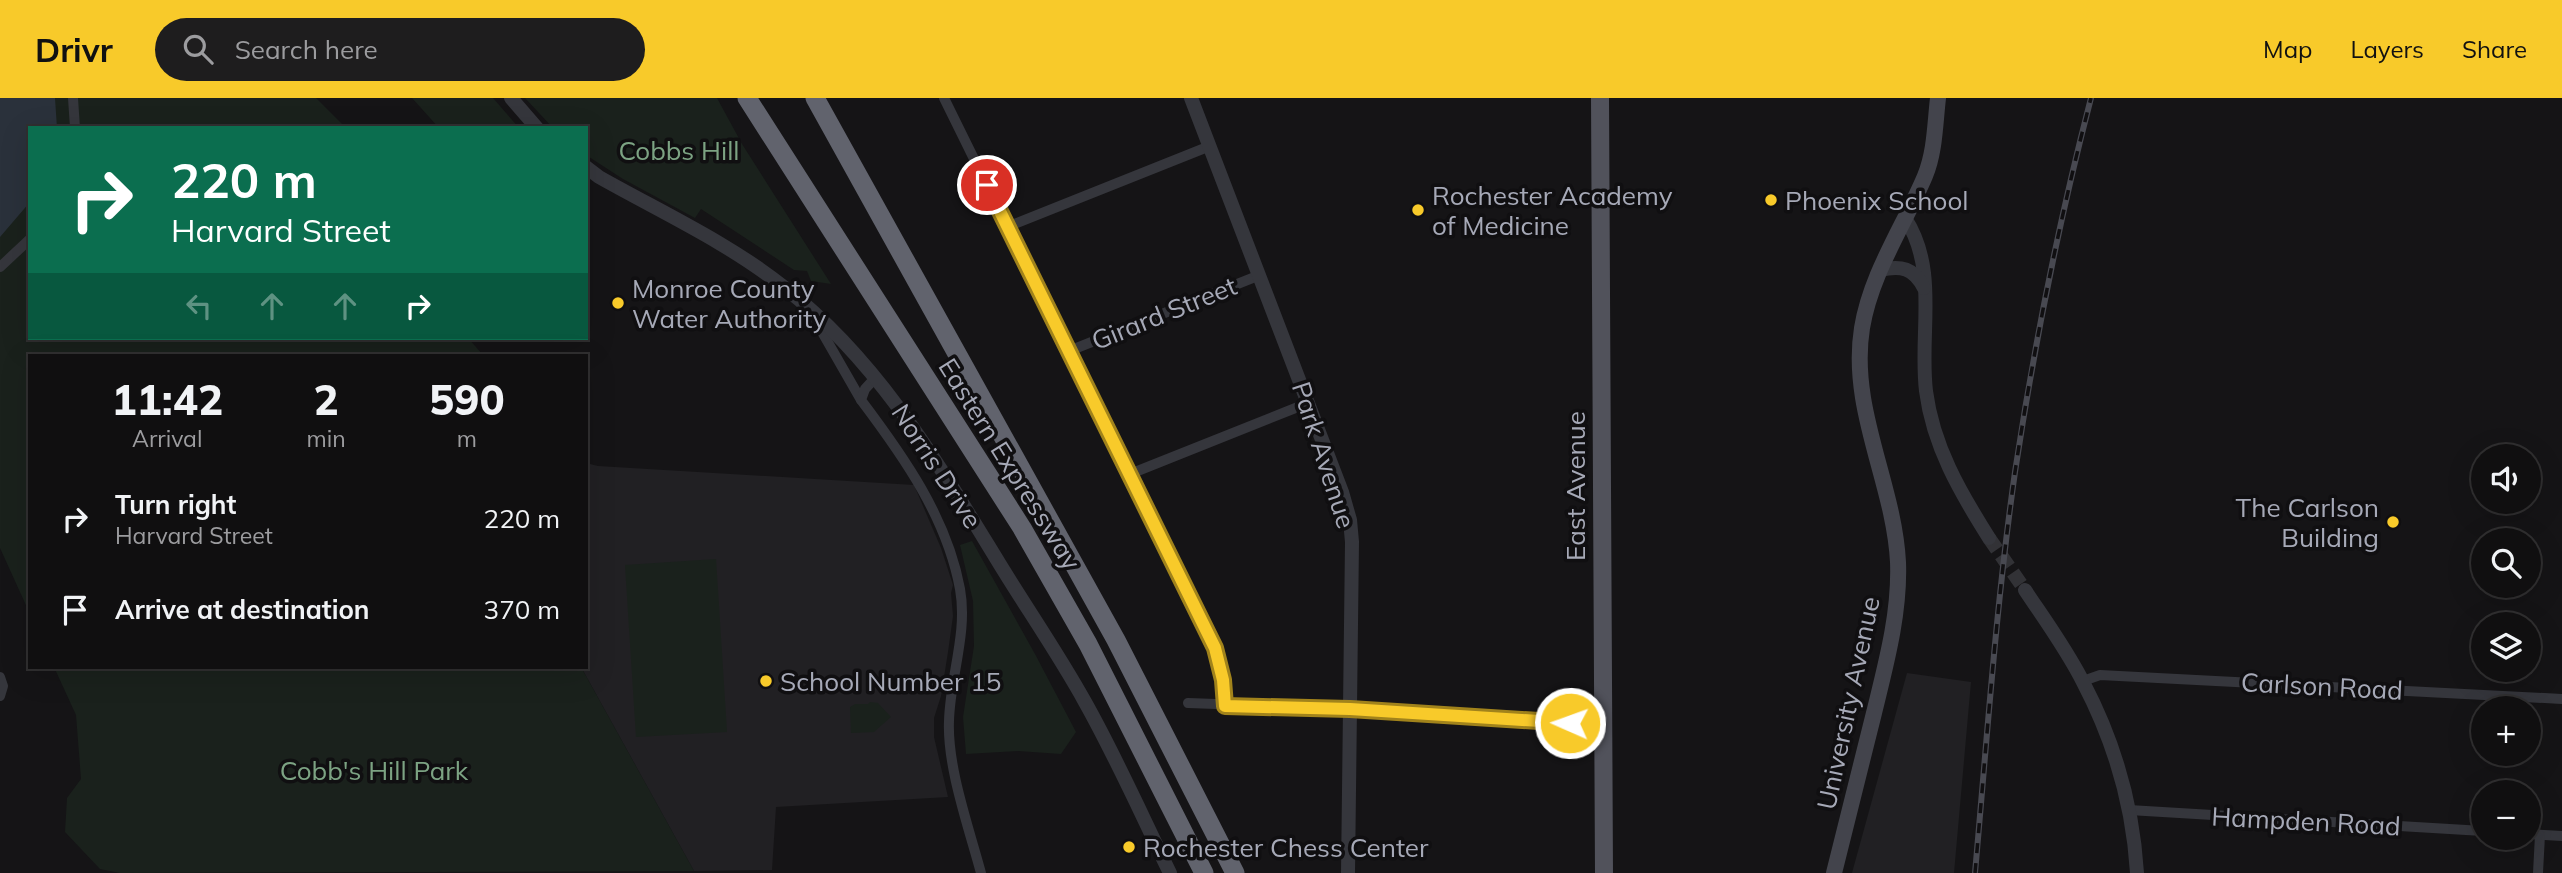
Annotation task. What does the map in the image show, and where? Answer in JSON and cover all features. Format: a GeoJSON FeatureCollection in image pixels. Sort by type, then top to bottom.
{"type":"FeatureCollection","features":[{"type":"Feature","properties":{"kind":"highway","name":"Eastern Expressway"},"geometry":{"type":"LineString","coordinates":[[747,98],[1042,561],[1106,677],[1204,873]]}},
{"type":"Feature","properties":{"kind":"highway","name":"Eastern Expressway"},"geometry":{"type":"LineString","coordinates":[[815,98],[1098,607],[1235,873]]}},
{"type":"Feature","properties":{"kind":"main road","name":"East Avenue"},"geometry":{"type":"LineString","coordinates":[[1600,98],[1604,873]]}},
{"type":"Feature","properties":{"kind":"main road","name":"University Avenue"},"geometry":{"type":"LineString","coordinates":[[1834,873],[1890,650],[1897,589],[1896,536],[1868,427],[1859,358],[1862,327],[1870,294],[1880,270],[1926,174],[1934,142],[1938,98]]}},
{"type":"Feature","properties":{"kind":"street"},"geometry":{"type":"LineString","coordinates":[[73,98],[75,126]]}},
{"type":"Feature","properties":{"kind":"street"},"geometry":{"type":"LineString","coordinates":[[511,98],[535,126]]}},
{"type":"Feature","properties":{"kind":"street","name":"Park Avenue"},"geometry":{"type":"LineString","coordinates":[[1191,98],[1260,275],[1350,520],[1352,542],[1348,873]]}},
{"type":"Feature","properties":{"kind":"street"},"geometry":{"type":"LineString","coordinates":[[948,99],[1007,227],[1215,648],[1223,680],[1225,706]]}},
{"type":"Feature","properties":{"kind":"street"},"geometry":{"type":"LineString","coordinates":[[1007,227],[1210,146]]}},
{"type":"Feature","properties":{"kind":"street","name":"Norris Drive"},"geometry":{"type":"LineString","coordinates":[[588,169],[730,251],[785,288],[876,377],[956,491],[1085,702],[1170,873]]}},
{"type":"Feature","properties":{"kind":"street"},"geometry":{"type":"LineString","coordinates":[[1905,218],[1915,233],[1922,254],[1925,290],[1924,364],[1932,422],[1951,475],[1989,538]]}},
{"type":"Feature","properties":{"kind":"street"},"geometry":{"type":"LineString","coordinates":[[0,267],[28,241]]}},
{"type":"Feature","properties":{"kind":"street"},"geometry":{"type":"LineString","coordinates":[[1880,270],[1893,267],[1910,270],[1919,277],[1925,290]]}},
{"type":"Feature","properties":{"kind":"street","name":"Girard Street"},"geometry":{"type":"LineString","coordinates":[[1069,351],[1260,275]]}},
{"type":"Feature","properties":{"kind":"street"},"geometry":{"type":"LineString","coordinates":[[807,307],[843,364],[853,389],[920,486],[955,566],[962,611],[950,695],[949,738],[981,873]]}},
{"type":"Feature","properties":{"kind":"street"},"geometry":{"type":"LineString","coordinates":[[861,400],[865,389],[876,377]]}},
{"type":"Feature","properties":{"kind":"street"},"geometry":{"type":"LineString","coordinates":[[1130,474],[1308,403]]}},
{"type":"Feature","properties":{"kind":"street"},"geometry":{"type":"LineString","coordinates":[[2025,590],[2083,681],[2111,745],[2129,810],[2137,873]]}},
{"type":"Feature","properties":{"kind":"street","name":"Carlson Road"},"geometry":{"type":"LineString","coordinates":[[2083,681],[2100,675],[2562,699]]}},
{"type":"Feature","properties":{"kind":"street"},"geometry":{"type":"LineString","coordinates":[[0,677],[3,686],[0,696]]}},
{"type":"Feature","properties":{"kind":"street"},"geometry":{"type":"LineString","coordinates":[[1188,703],[1350,709],[1549,723],[1603,724]]}},
{"type":"Feature","properties":{"kind":"street","name":"Hampden Road"},"geometry":{"type":"LineString","coordinates":[[2129,810],[2471,830]]}},
{"type":"Feature","properties":{"kind":"street"},"geometry":{"type":"LineString","coordinates":[[2541,835],[2562,836]]}},
{"type":"Feature","properties":{"kind":"street"},"geometry":{"type":"LineString","coordinates":[[2536,850],[2538,873]]}},
{"type":"Feature","properties":{"kind":"shaded area"},"geometry":{"type":"Polygon","coordinates":[[[0,98],[55,98],[57,126],[28,126],[28,204],[0,237],[0,98]]]}},
{"type":"Feature","properties":{"kind":"shaded area","name":"School Number 15"},"geometry":{"type":"Polygon","coordinates":[[[588,464],[914,485],[941,548],[953,585],[953,616],[948,652],[941,696],[934,718],[934,737],[948,797],[776,807],[772,870],[694,871],[582,669],[588,669],[588,464]]]}},
{"type":"Feature","properties":{"kind":"shaded area"},"geometry":{"type":"Polygon","coordinates":[[[1907,673],[1971,682],[1954,873],[1852,873],[1907,673]]]}},
{"type":"Feature","properties":{"kind":"green space"},"geometry":{"type":"Polygon","coordinates":[[[0,98],[316,98],[344,126],[28,126],[28,340],[470,340],[482,354],[28,354],[28,610],[0,548],[0,98]]]}},
{"type":"Feature","properties":{"kind":"green space"},"geometry":{"type":"Polygon","coordinates":[[[412,98],[493,98],[517,126],[437,126],[412,98]]]}},
{"type":"Feature","properties":{"kind":"green space","name":"Cobbs Hill"},"geometry":{"type":"Polygon","coordinates":[[[525,98],[717,98],[742,144],[831,284],[811,281],[807,271],[794,270],[701,209],[695,218],[623,179],[588,156],[588,126],[551,126],[525,98]]]}},
{"type":"Feature","properties":{"kind":"green space"},"geometry":{"type":"Polygon","coordinates":[[[972,541],[1076,732],[1061,754],[1018,751],[966,754],[963,717],[974,646],[973,601],[960,545],[972,541]]]}},
{"type":"Feature","properties":{"kind":"green space"},"geometry":{"type":"Polygon","coordinates":[[[716,559],[727,732],[636,737],[625,565],[716,559]]]}},
{"type":"Feature","properties":{"kind":"green space","name":"Cobb's Hill Park"},"geometry":{"type":"Polygon","coordinates":[[[55,669],[582,669],[694,871],[120,873],[100,869],[65,832],[67,798],[81,779],[76,715],[55,669]]]}},
{"type":"Feature","properties":{"kind":"green space"},"geometry":{"type":"Polygon","coordinates":[[[870,702],[878,703],[891,717],[874,732],[851,733],[850,707],[870,702]]]}},
{"type":"Feature","properties":{"kind":"tunnel"},"geometry":{"type":"LineString","coordinates":[[1989,538],[2025,590]]}},
{"type":"Feature","properties":{"kind":"railway"},"geometry":{"type":"LineString","coordinates":[[1975,873],[1997,622],[2015,472],[2048,284],[2091,98]]}},
{"type":"Feature","properties":{"kind":"place","name":"Phoenix School"},"geometry":{"type":"Point","coordinates":[1771,200]}},
{"type":"Feature","properties":{"kind":"place","name":"Rochester Academy of Medicine"},"geometry":{"type":"Point","coordinates":[1418,210]}},
{"type":"Feature","properties":{"kind":"place","name":"Monroe County Water Authority"},"geometry":{"type":"Point","coordinates":[618,303]}},
{"type":"Feature","properties":{"kind":"place","name":"The Carlson Building"},"geometry":{"type":"Point","coordinates":[2393,522]}},
{"type":"Feature","properties":{"kind":"place","name":"School Number 15"},"geometry":{"type":"Point","coordinates":[766,681]}},
{"type":"Feature","properties":{"kind":"place","name":"Rochester Chess Center"},"geometry":{"type":"Point","coordinates":[1129,847]}},
{"type":"Feature","properties":{"kind":"route"},"geometry":{"type":"LineString","coordinates":[[987,185],[1215,648],[1223,680],[1225,706],[1350,709],[1570,723]]}}]}
